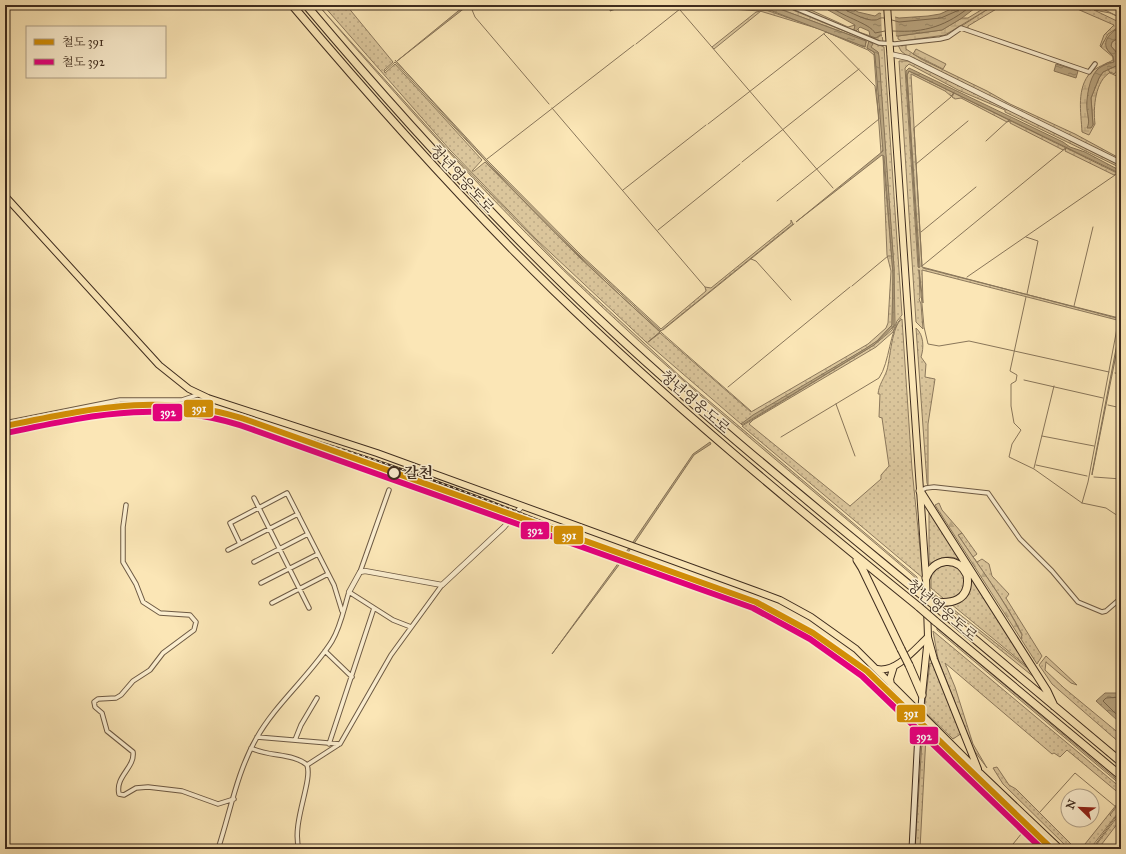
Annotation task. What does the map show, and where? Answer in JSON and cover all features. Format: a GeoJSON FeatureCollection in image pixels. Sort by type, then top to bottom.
{"type":"FeatureCollection","features":[{"type":"Feature","properties":{"kind":"highway","name":"청년영웅도로"},"geometry":{"type":"LineString","coordinates":[[292,5],[413,145],[481,218],[553,290],[673,400],[849,550],[1121,776]]}},
{"type":"Feature","properties":{"kind":"highway","name":"청년영웅도로"},"geometry":{"type":"LineString","coordinates":[[306,5],[421,138],[494,216],[571,292],[702,411],[918,592],[932,602],[1121,762]]}},
{"type":"Feature","properties":{"kind":"highway"},"geometry":{"type":"LineString","coordinates":[[920,491],[1047,691],[1054,706]]}},
{"type":"Feature","properties":{"kind":"highway"},"geometry":{"type":"LineString","coordinates":[[849,550],[862,568],[922,695]]}},
{"type":"Feature","properties":{"kind":"highway"},"geometry":{"type":"LineString","coordinates":[[926,578],[931,568],[945,561],[958,564],[967,575],[967,587],[962,596],[957,600],[946,603],[932,602]]}},
{"type":"Feature","properties":{"kind":"main road"},"geometry":{"type":"LineString","coordinates":[[887,5],[926,578],[928,637],[918,733],[912,849]]}},
{"type":"Feature","properties":{"kind":"main road"},"geometry":{"type":"LineString","coordinates":[[5,196],[158,365],[192,390],[522,506],[756,591],[794,607],[842,638],[877,669],[891,685],[980,773],[1060,849]]}},
{"type":"Feature","properties":{"kind":"main road"},"geometry":{"type":"LineString","coordinates":[[877,669],[894,666],[928,637]]}},
{"type":"Feature","properties":{"kind":"main road"},"geometry":{"type":"LineString","coordinates":[[928,637],[934,659],[980,773]]}},
{"type":"Feature","properties":{"kind":"main road"},"geometry":{"type":"LineString","coordinates":[[891,685],[890,679],[894,666]]}},
{"type":"Feature","properties":{"kind":"street"},"geometry":{"type":"LineString","coordinates":[[788,5],[879,43],[944,38],[961,28],[1089,72],[1095,64]]}},
{"type":"Feature","properties":{"kind":"street"},"geometry":{"type":"LineString","coordinates":[[890,54],[908,58],[1121,163]]}},
{"type":"Feature","properties":{"kind":"street"},"geometry":{"type":"LineString","coordinates":[[5,423],[120,400],[182,400],[200,394]]}},
{"type":"Feature","properties":{"kind":"street"},"geometry":{"type":"LineString","coordinates":[[920,491],[926,488],[934,487],[988,493],[1020,539],[1052,570],[1078,602],[1102,612],[1106,611],[1121,598]]}},
{"type":"Feature","properties":{"kind":"street"},"geometry":{"type":"LineString","coordinates":[[218,849],[243,768],[257,737],[272,715],[325,651],[336,632],[349,592],[360,572],[389,490]]}},
{"type":"Feature","properties":{"kind":"street"},"geometry":{"type":"LineString","coordinates":[[240,544],[230,523],[287,493],[334,585],[342,612]]}},
{"type":"Feature","properties":{"kind":"street"},"geometry":{"type":"LineString","coordinates":[[254,498],[309,608]]}},
{"type":"Feature","properties":{"kind":"street"},"geometry":{"type":"LineString","coordinates":[[126,505],[123,527],[123,562],[136,584],[143,602],[160,613],[190,615],[196,622],[194,630],[163,653],[150,670],[133,681],[121,695],[116,698],[98,699],[94,702],[95,707],[102,714],[107,731],[133,752],[132,760],[120,780],[119,794],[124,795],[140,787],[148,787],[182,791],[218,804],[234,798]]}},
{"type":"Feature","properties":{"kind":"street"},"geometry":{"type":"LineString","coordinates":[[307,765],[340,744],[391,655],[442,585],[504,527],[522,506]]}},
{"type":"Feature","properties":{"kind":"street"},"geometry":{"type":"LineString","coordinates":[[228,550],[298,514]]}},
{"type":"Feature","properties":{"kind":"street"},"geometry":{"type":"LineString","coordinates":[[254,562],[308,534]]}},
{"type":"Feature","properties":{"kind":"street"},"geometry":{"type":"LineString","coordinates":[[261,583],[318,554]]}},
{"type":"Feature","properties":{"kind":"street"},"geometry":{"type":"LineString","coordinates":[[360,572],[365,571],[442,585]]}},
{"type":"Feature","properties":{"kind":"street"},"geometry":{"type":"LineString","coordinates":[[272,603],[328,574]]}},
{"type":"Feature","properties":{"kind":"street"},"geometry":{"type":"LineString","coordinates":[[349,592],[393,620],[411,626]]}},
{"type":"Feature","properties":{"kind":"street"},"geometry":{"type":"LineString","coordinates":[[329,744],[374,608]]}},
{"type":"Feature","properties":{"kind":"street"},"geometry":{"type":"LineString","coordinates":[[325,651],[352,677]]}},
{"type":"Feature","properties":{"kind":"street"},"geometry":{"type":"LineString","coordinates":[[295,740],[301,725],[317,698]]}},
{"type":"Feature","properties":{"kind":"street"},"geometry":{"type":"LineString","coordinates":[[257,737],[338,745]]}},
{"type":"Feature","properties":{"kind":"street"},"geometry":{"type":"LineString","coordinates":[[252,748],[270,754],[300,760],[307,765],[309,773],[299,817],[299,849]]}},
{"type":"Feature","properties":{"kind":"green space"},"geometry":{"type":"Polygon","coordinates":[[[318,5],[449,151],[564,269],[682,378],[917,577],[917,579],[678,376],[601,306],[527,234],[455,159],[318,5]]]}},
{"type":"Feature","properties":{"kind":"green space"},"geometry":{"type":"Polygon","coordinates":[[[323,5],[347,6],[393,62],[384,70],[385,73],[395,64],[482,160],[472,171],[485,162],[580,258],[660,332],[648,342],[660,333],[751,412],[868,344],[886,328],[888,323],[891,271],[887,255],[883,155],[893,274],[892,325],[877,341],[865,349],[741,424],[646,342],[537,240],[450,150],[323,5]]]}},
{"type":"Feature","properties":{"kind":"green space"},"geometry":{"type":"Polygon","coordinates":[[[611,5],[692,5],[766,10],[826,31],[760,11],[686,6],[621,7],[610,11],[611,5]]]}},
{"type":"Feature","properties":{"kind":"green space"},"geometry":{"type":"Polygon","coordinates":[[[777,5],[784,5],[795,11],[884,47],[902,315],[897,321],[893,332],[876,347],[753,420],[749,424],[850,506],[881,479],[881,475],[889,466],[882,418],[879,417],[880,394],[878,394],[880,384],[887,370],[896,328],[902,319],[912,469],[923,578],[742,426],[874,345],[892,330],[895,324],[894,268],[878,52],[867,48],[874,52],[875,56],[884,148],[881,153],[874,55],[868,50],[826,32],[865,47],[866,41],[777,8],[777,5]]]}},
{"type":"Feature","properties":{"kind":"green space"},"geometry":{"type":"Polygon","coordinates":[[[789,5],[800,5],[848,27],[855,25],[854,30],[856,31],[858,29],[859,32],[876,38],[882,35],[883,42],[789,5]]]}},
{"type":"Feature","properties":{"kind":"green space"},"geometry":{"type":"Polygon","coordinates":[[[989,5],[991,8],[999,5],[1012,5],[998,8],[968,26],[968,29],[960,27],[988,9],[986,7],[989,5]]]}},
{"type":"Feature","properties":{"kind":"green space"},"geometry":{"type":"Polygon","coordinates":[[[1068,5],[1080,5],[1087,9],[1095,5],[1121,18],[1110,13],[1094,10],[1121,23],[1121,29],[1119,28],[1104,41],[1101,47],[1100,46],[1104,35],[1114,25],[1068,5]]]}},
{"type":"Feature","properties":{"kind":"green space"},"geometry":{"type":"Polygon","coordinates":[[[986,7],[988,9],[945,35],[902,41],[898,39],[898,36],[942,30],[962,18],[968,18],[986,7]]]}},
{"type":"Feature","properties":{"kind":"green space"},"geometry":{"type":"Polygon","coordinates":[[[761,11],[714,49],[712,47],[756,12],[761,11]]]}},
{"type":"Feature","properties":{"kind":"green space"},"geometry":{"type":"Polygon","coordinates":[[[1117,28],[1121,29],[1121,32],[1118,30],[1106,48],[1113,56],[1114,62],[1107,63],[1113,60],[1113,57],[1101,47],[1108,34],[1117,28]]]}},
{"type":"Feature","properties":{"kind":"green space"},"geometry":{"type":"Polygon","coordinates":[[[1121,36],[1121,39],[1116,43],[1117,49],[1121,53],[1121,66],[1114,74],[1111,72],[1101,81],[1096,95],[1094,110],[1095,124],[1089,135],[1082,132],[1080,100],[1083,85],[1091,72],[1107,63],[1097,70],[1089,88],[1087,103],[1089,126],[1093,125],[1091,98],[1103,72],[1118,65],[1119,55],[1111,46],[1112,42],[1121,36]]]}},
{"type":"Feature","properties":{"kind":"green space"},"geometry":{"type":"Polygon","coordinates":[[[898,45],[906,45],[906,49],[921,59],[987,91],[1010,104],[1075,134],[1121,159],[1121,161],[906,55],[901,51],[898,45]]]}},
{"type":"Feature","properties":{"kind":"green space"},"geometry":{"type":"Polygon","coordinates":[[[916,49],[946,64],[943,69],[913,54],[916,49]]]}},
{"type":"Feature","properties":{"kind":"green space"},"geometry":{"type":"Polygon","coordinates":[[[395,60],[487,160],[582,256],[661,329],[706,291],[705,287],[711,288],[791,223],[791,220],[793,224],[661,331],[580,256],[485,160],[395,60]]]}},
{"type":"Feature","properties":{"kind":"green space"},"geometry":{"type":"Polygon","coordinates":[[[899,61],[909,61],[1121,166],[1121,168],[1005,112],[1005,110],[958,90],[909,64],[905,68],[918,267],[920,267],[907,75],[909,71],[954,93],[951,96],[945,91],[911,74],[922,267],[1120,319],[1119,323],[1117,320],[922,270],[923,303],[919,270],[919,299],[921,304],[923,329],[916,322],[899,61]]]}},
{"type":"Feature","properties":{"kind":"green space"},"geometry":{"type":"Polygon","coordinates":[[[954,93],[1117,173],[1114,175],[1065,151],[1066,148],[1063,150],[1010,123],[1010,121],[1007,122],[961,98],[955,99],[952,97],[954,93]]]}},
{"type":"Feature","properties":{"kind":"green space"},"geometry":{"type":"Polygon","coordinates":[[[916,328],[921,334],[923,342],[921,357],[926,364],[925,377],[935,379],[928,424],[928,486],[927,483],[916,328]]]}},
{"type":"Feature","properties":{"kind":"green space"},"geometry":{"type":"Polygon","coordinates":[[[939,503],[942,510],[962,533],[958,535],[1008,609],[1022,635],[1021,639],[935,505],[939,503]]]}},
{"type":"Feature","properties":{"kind":"green space"},"geometry":{"type":"Polygon","coordinates":[[[929,510],[960,560],[948,557],[929,564],[929,510]]]}},
{"type":"Feature","properties":{"kind":"green space"},"geometry":{"type":"Polygon","coordinates":[[[962,533],[977,554],[973,557],[958,535],[962,533]]]}},
{"type":"Feature","properties":{"kind":"green space"},"geometry":{"type":"Polygon","coordinates":[[[973,557],[977,562],[982,559],[989,564],[992,576],[1009,594],[1006,598],[1042,656],[1037,664],[1021,639],[1022,634],[1008,608],[973,557]]]}},
{"type":"Feature","properties":{"kind":"green space"},"geometry":{"type":"Polygon","coordinates":[[[955,563],[967,579],[957,596],[944,599],[931,588],[931,575],[935,568],[955,563]]]}},
{"type":"Feature","properties":{"kind":"green space"},"geometry":{"type":"Polygon","coordinates":[[[971,576],[1035,673],[951,604],[969,590],[971,576]]]}},
{"type":"Feature","properties":{"kind":"green space"},"geometry":{"type":"Polygon","coordinates":[[[934,594],[1040,678],[1040,682],[934,596],[934,594]]]}},
{"type":"Feature","properties":{"kind":"green space"},"geometry":{"type":"Polygon","coordinates":[[[937,628],[1121,783],[1121,785],[937,630],[937,628]]]}},
{"type":"Feature","properties":{"kind":"green space"},"geometry":{"type":"Polygon","coordinates":[[[933,631],[1121,788],[1121,795],[1067,750],[1060,757],[1054,753],[1052,754],[945,663],[955,687],[973,744],[987,768],[973,749],[938,659],[933,631]]]}},
{"type":"Feature","properties":{"kind":"green space"},"geometry":{"type":"Polygon","coordinates":[[[1046,656],[1077,685],[1071,683],[1046,662],[1045,670],[1064,688],[1121,735],[1121,744],[1052,684],[1039,665],[1046,656]]]}},
{"type":"Feature","properties":{"kind":"green space"},"geometry":{"type":"Polygon","coordinates":[[[930,663],[935,665],[962,733],[953,739],[924,711],[930,663]]]}},
{"type":"Feature","properties":{"kind":"green space"},"geometry":{"type":"Polygon","coordinates":[[[923,726],[1026,826],[1025,828],[1005,811],[1006,809],[953,757],[926,736],[920,849],[915,849],[923,726]]]}},
{"type":"Feature","properties":{"kind":"green space"},"geometry":{"type":"Polygon","coordinates":[[[997,767],[1009,785],[1016,789],[1076,849],[1069,849],[1003,784],[993,768],[997,767]]]}},
{"type":"Feature","properties":{"kind":"green space"},"geometry":{"type":"Polygon","coordinates":[[[1121,799],[1121,809],[1090,849],[1081,849],[1098,828],[1100,828],[1100,825],[1121,799]]]}},
{"type":"Feature","properties":{"kind":"green space"},"geometry":{"type":"Polygon","coordinates":[[[1121,812],[1121,819],[1098,849],[1093,849],[1121,812]]]}},
{"type":"Feature","properties":{"kind":"water"},"geometry":{"type":"Polygon","coordinates":[[[461,5],[490,5],[472,9],[470,7],[466,7],[397,61],[463,7],[461,5]]]}},
{"type":"Feature","properties":{"kind":"water"},"geometry":{"type":"Polygon","coordinates":[[[692,5],[777,5],[777,8],[866,41],[865,47],[772,11],[692,5]]]}},
{"type":"Feature","properties":{"kind":"water"},"geometry":{"type":"Polygon","coordinates":[[[823,5],[846,5],[858,12],[875,16],[879,13],[899,18],[940,14],[960,5],[979,5],[962,18],[942,30],[898,36],[880,35],[876,38],[870,36],[869,31],[860,27],[856,31],[854,30],[855,25],[828,10],[823,5]]]}},
{"type":"Feature","properties":{"kind":"water"},"geometry":{"type":"Polygon","coordinates":[[[1115,30],[1121,32],[1121,36],[1112,42],[1111,46],[1118,56],[1119,62],[1118,65],[1103,72],[1099,78],[1091,98],[1093,125],[1091,128],[1087,128],[1089,121],[1087,100],[1090,83],[1097,70],[1114,62],[1113,56],[1107,49],[1106,43],[1108,36],[1115,30]]]}},
{"type":"Feature","properties":{"kind":"water"},"geometry":{"type":"Polygon","coordinates":[[[869,41],[873,44],[871,47],[878,52],[879,56],[894,268],[894,326],[874,345],[742,425],[741,424],[753,415],[877,341],[892,325],[893,274],[884,156],[882,155],[796,222],[883,151],[875,56],[874,52],[867,48],[869,41]]]}},
{"type":"Feature","properties":{"kind":"water"},"geometry":{"type":"Polygon","coordinates":[[[1056,64],[1078,71],[1076,78],[1054,71],[1056,64]]]}},
{"type":"Feature","properties":{"kind":"water"},"geometry":{"type":"Polygon","coordinates":[[[909,68],[1063,142],[1070,147],[1085,152],[1121,171],[1121,174],[909,71],[907,75],[919,268],[906,71],[909,68]]]}},
{"type":"Feature","properties":{"kind":"water"},"geometry":{"type":"Polygon","coordinates":[[[1121,323],[1121,330],[1092,475],[1092,473],[1121,323]]]}},
{"type":"Feature","properties":{"kind":"water"},"geometry":{"type":"Polygon","coordinates":[[[710,442],[711,444],[694,455],[625,557],[552,654],[622,558],[693,454],[710,442]]]}},
{"type":"Feature","properties":{"kind":"water"},"geometry":{"type":"Polygon","coordinates":[[[1105,693],[1121,693],[1121,719],[1118,721],[1096,701],[1105,693]]]}},
{"type":"Feature","properties":{"kind":"pier"},"geometry":{"type":"Polygon","coordinates":[[[881,12],[895,15],[896,38],[882,37],[881,12]]]}},
{"type":"Feature","properties":{"kind":"waterway"},"geometry":{"type":"LineString","coordinates":[[470,5],[475,17],[549,104]]}},
{"type":"Feature","properties":{"kind":"waterway"},"geometry":{"type":"LineString","coordinates":[[636,44],[685,5]]}},
{"type":"Feature","properties":{"kind":"waterway"},"geometry":{"type":"LineString","coordinates":[[680,10],[833,188]]}},
{"type":"Feature","properties":{"kind":"waterway"},"geometry":{"type":"LineString","coordinates":[[708,124],[826,32]]}},
{"type":"Feature","properties":{"kind":"waterway"},"geometry":{"type":"LineString","coordinates":[[777,201],[879,119],[875,86],[824,34]]}},
{"type":"Feature","properties":{"kind":"waterway"},"geometry":{"type":"LineString","coordinates":[[487,159],[634,45]]}},
{"type":"Feature","properties":{"kind":"waterway"},"geometry":{"type":"LineString","coordinates":[[385,71],[395,62],[486,161],[580,257],[643,316],[751,411]]}},
{"type":"Feature","properties":{"kind":"waterway"},"geometry":{"type":"LineString","coordinates":[[742,162],[859,69]]}},
{"type":"Feature","properties":{"kind":"waterway"},"geometry":{"type":"LineString","coordinates":[[1108,69],[1110,73],[1121,78]]}},
{"type":"Feature","properties":{"kind":"waterway"},"geometry":{"type":"LineString","coordinates":[[922,266],[914,128],[951,97],[954,92]]}},
{"type":"Feature","properties":{"kind":"waterway"},"geometry":{"type":"LineString","coordinates":[[552,108],[705,287]]}},
{"type":"Feature","properties":{"kind":"waterway"},"geometry":{"type":"LineString","coordinates":[[986,141],[1010,119]]}},
{"type":"Feature","properties":{"kind":"waterway"},"geometry":{"type":"LineString","coordinates":[[916,164],[968,121]]}},
{"type":"Feature","properties":{"kind":"waterway"},"geometry":{"type":"LineString","coordinates":[[623,190],[706,125]]}},
{"type":"Feature","properties":{"kind":"waterway"},"geometry":{"type":"LineString","coordinates":[[922,266],[1067,147]]}},
{"type":"Feature","properties":{"kind":"waterway"},"geometry":{"type":"LineString","coordinates":[[658,230],[740,164]]}},
{"type":"Feature","properties":{"kind":"waterway"},"geometry":{"type":"LineString","coordinates":[[967,277],[1118,173]]}},
{"type":"Feature","properties":{"kind":"waterway"},"geometry":{"type":"LineString","coordinates":[[921,232],[976,187]]}},
{"type":"Feature","properties":{"kind":"waterway"},"geometry":{"type":"LineString","coordinates":[[663,330],[794,224]]}},
{"type":"Feature","properties":{"kind":"waterway"},"geometry":{"type":"LineString","coordinates":[[1074,306],[1093,227]]}},
{"type":"Feature","properties":{"kind":"waterway"},"geometry":{"type":"LineString","coordinates":[[1026,237],[1038,241],[1027,294]]}},
{"type":"Feature","properties":{"kind":"waterway"},"geometry":{"type":"LineString","coordinates":[[852,286],[888,256],[891,256]]}},
{"type":"Feature","properties":{"kind":"waterway"},"geometry":{"type":"LineString","coordinates":[[751,259],[756,261],[791,300]]}},
{"type":"Feature","properties":{"kind":"waterway"},"geometry":{"type":"LineString","coordinates":[[923,268],[1119,318],[1121,311]]}},
{"type":"Feature","properties":{"kind":"waterway"},"geometry":{"type":"LineString","coordinates":[[919,270],[924,327],[928,344],[939,346],[969,341],[1109,372]]}},
{"type":"Feature","properties":{"kind":"waterway"},"geometry":{"type":"LineString","coordinates":[[728,387],[850,287]]}},
{"type":"Feature","properties":{"kind":"waterway"},"geometry":{"type":"LineString","coordinates":[[1026,297],[1010,371],[1017,375],[1016,381],[1011,384],[1011,406],[1014,423],[1021,430],[1012,444],[1009,457],[1034,469],[1082,503],[1106,508],[1121,518]]}},
{"type":"Feature","properties":{"kind":"waterway"},"geometry":{"type":"LineString","coordinates":[[781,437],[879,378],[883,371],[894,331],[901,318]]}},
{"type":"Feature","properties":{"kind":"waterway"},"geometry":{"type":"LineString","coordinates":[[1082,503],[1088,482],[1118,323]]}},
{"type":"Feature","properties":{"kind":"waterway"},"geometry":{"type":"LineString","coordinates":[[648,342],[660,332]]}},
{"type":"Feature","properties":{"kind":"waterway"},"geometry":{"type":"LineString","coordinates":[[1115,373],[1121,374]]}},
{"type":"Feature","properties":{"kind":"waterway"},"geometry":{"type":"LineString","coordinates":[[1024,380],[1103,398]]}},
{"type":"Feature","properties":{"kind":"waterway"},"geometry":{"type":"LineString","coordinates":[[1034,468],[1054,386]]}},
{"type":"Feature","properties":{"kind":"waterway"},"geometry":{"type":"LineString","coordinates":[[836,404],[855,456]]}},
{"type":"Feature","properties":{"kind":"waterway"},"geometry":{"type":"LineString","coordinates":[[1108,405],[1121,408]]}},
{"type":"Feature","properties":{"kind":"waterway"},"geometry":{"type":"LineString","coordinates":[[1042,436],[1094,446]]}},
{"type":"Feature","properties":{"kind":"waterway"},"geometry":{"type":"LineString","coordinates":[[1036,465],[1087,476]]}},
{"type":"Feature","properties":{"kind":"waterway"},"geometry":{"type":"LineString","coordinates":[[1094,477],[1121,479]]}},
{"type":"Feature","properties":{"kind":"waterway"},"geometry":{"type":"LineString","coordinates":[[1040,812],[1075,773],[1116,807],[1110,815],[1111,816]]}},
{"type":"Feature","properties":{"kind":"waterway"},"geometry":{"type":"LineString","coordinates":[[1092,849],[1121,810]]}},
{"type":"Feature","properties":{"kind":"waterway"},"geometry":{"type":"LineString","coordinates":[[1009,849],[1026,828]]}},
{"type":"Feature","properties":{"kind":"railway"},"geometry":{"type":"LineString","coordinates":[[276,430],[376,460],[516,511],[596,544]]}},
{"type":"Feature","properties":{"kind":"rail line","name":"391"},"geometry":{"type":"LineString","coordinates":[[5,426],[69,413],[129,406],[160,405],[190,407],[221,413],[253,422],[756,602],[813,633],[867,671],[1052,849]]}},
{"type":"Feature","properties":{"kind":"rail line","name":"392"},"geometry":{"type":"LineString","coordinates":[[6,433],[69,420],[129,413],[159,412],[189,414],[219,420],[251,429],[753,608],[810,639],[862,676],[1042,849]]}},
{"type":"Feature","properties":{"kind":"place","name":"갈천"},"geometry":{"type":"Point","coordinates":[394,473]}}]}
